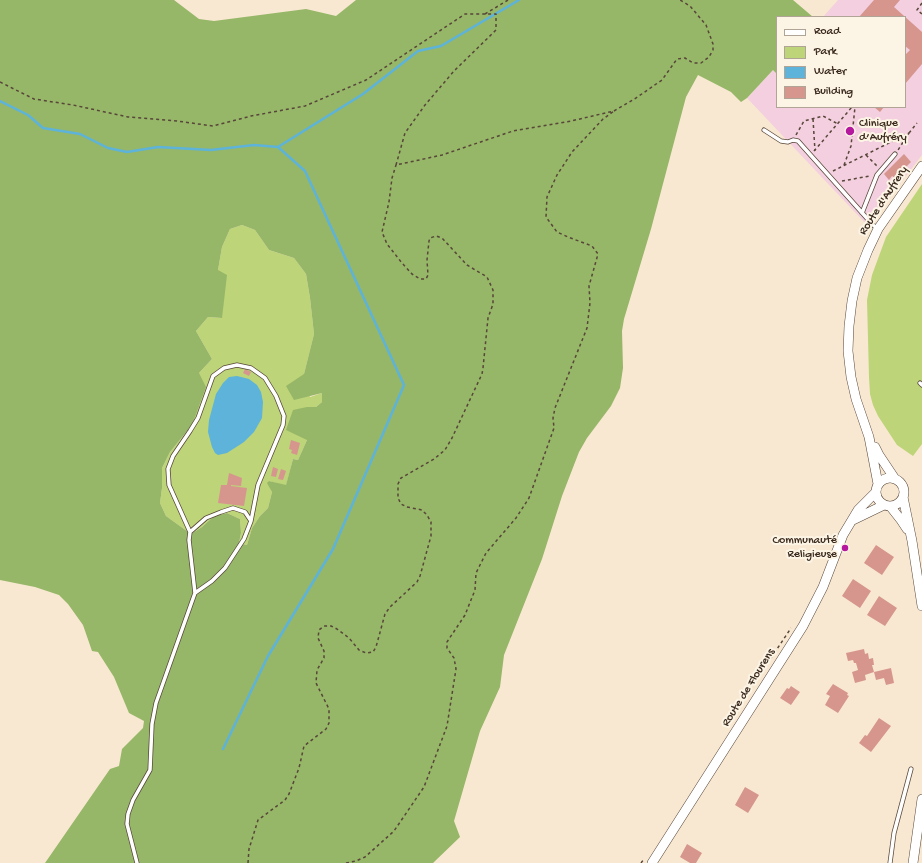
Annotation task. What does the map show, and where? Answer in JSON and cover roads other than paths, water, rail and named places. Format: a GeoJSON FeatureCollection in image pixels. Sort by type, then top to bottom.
{"type":"FeatureCollection","features":[{"type":"Feature","properties":{"kind":"street","name":"Route d'Aufrery"},"geometry":{"type":"LineString","coordinates":[[877,488],[869,437],[856,398],[851,377],[848,351],[852,301],[857,278],[878,229],[922,166]]}},
{"type":"Feature","properties":{"kind":"street","name":"Route d'Aufrery"},"geometry":{"type":"LineString","coordinates":[[869,437],[895,479]]}},
{"type":"Feature","properties":{"kind":"street"},"geometry":{"type":"LineString","coordinates":[[912,541],[901,520],[887,505],[878,500],[877,488],[883,479],[895,479],[903,487],[903,497],[912,541],[922,606]]}},
{"type":"Feature","properties":{"kind":"street","name":"Route de Flourens"},"geometry":{"type":"LineString","coordinates":[[649,860],[810,613],[823,587],[843,535],[858,510],[877,488]]}},
{"type":"Feature","properties":{"kind":"street"},"geometry":{"type":"LineString","coordinates":[[853,520],[887,505],[897,504],[903,497]]}},
{"type":"Feature","properties":{"kind":"street"},"geometry":{"type":"LineString","coordinates":[[914,863],[922,799]]}},
{"type":"Feature","properties":{"kind":"lane"},"geometry":{"type":"LineString","coordinates":[[764,130],[781,141],[788,142],[793,140],[798,142],[878,229]]}},
{"type":"Feature","properties":{"kind":"lane"},"geometry":{"type":"LineString","coordinates":[[862,213],[877,175],[895,154]]}},
{"type":"Feature","properties":{"kind":"lane"},"geometry":{"type":"LineString","coordinates":[[137,863],[127,824],[128,814],[133,800],[150,770],[152,724],[156,704],[195,593],[190,532],[169,485],[168,469],[173,456],[198,418],[213,376],[224,368],[237,365],[251,368],[265,378],[276,396],[284,416],[283,425],[258,485],[250,521],[244,539],[225,568],[212,581],[195,593]]}},
{"type":"Feature","properties":{"kind":"lane"},"geometry":{"type":"LineString","coordinates":[[190,532],[206,518],[233,508],[245,512],[250,521]]}},
{"type":"Feature","properties":{"kind":"lane"},"geometry":{"type":"LineString","coordinates":[[890,863],[894,833],[911,769]]}},
{"type":"Feature","properties":{"kind":"water"},"geometry":{"type":"Polygon","coordinates":[[[237,376],[249,379],[257,385],[261,392],[263,402],[262,418],[254,432],[244,442],[227,453],[218,455],[212,447],[208,432],[209,420],[216,394],[223,383],[229,377],[237,376]]]}},
{"type":"Feature","properties":{"kind":"waterway"},"geometry":{"type":"LineString","coordinates":[[0,101],[28,115],[43,128],[80,134],[108,148],[127,152],[158,147],[211,150],[254,145],[278,147],[363,94],[418,51],[441,46],[519,0]]}},
{"type":"Feature","properties":{"kind":"waterway"},"geometry":{"type":"LineString","coordinates":[[223,749],[268,656],[333,549],[404,385],[305,171],[278,147]]}},
{"type":"Feature","properties":{"kind":"place","name":"Clinique d’Aufréry"},"geometry":{"type":"Point","coordinates":[850,131]}},
{"type":"Feature","properties":{"kind":"place","name":"Communauté Religieuse"},"geometry":{"type":"Point","coordinates":[845,548]}}]}
